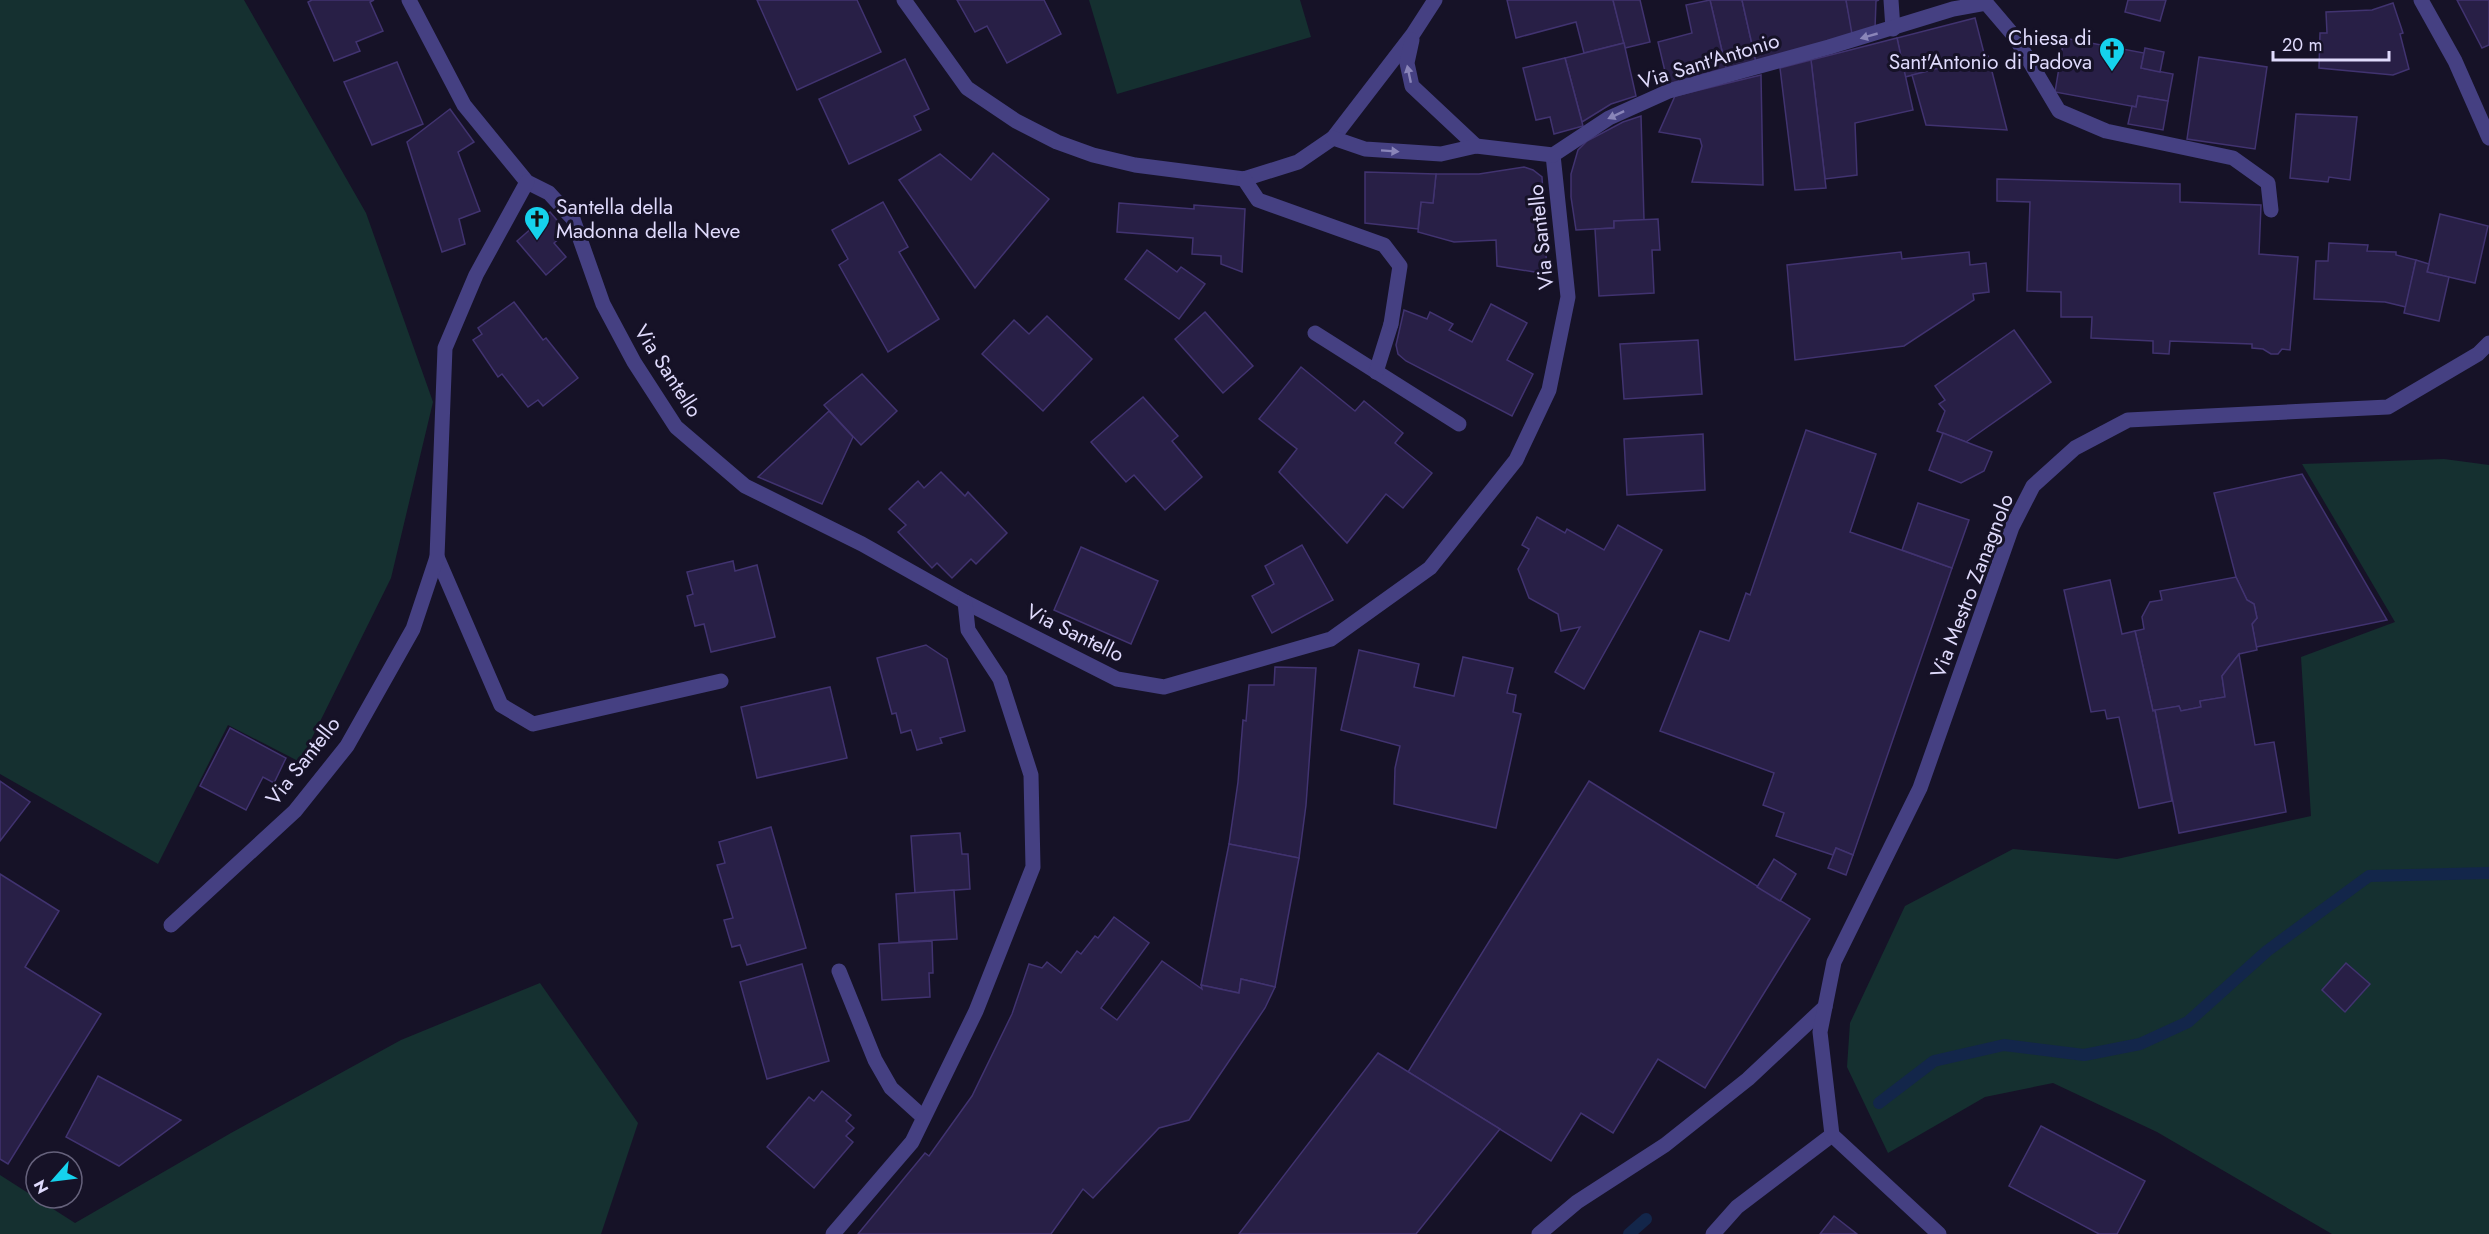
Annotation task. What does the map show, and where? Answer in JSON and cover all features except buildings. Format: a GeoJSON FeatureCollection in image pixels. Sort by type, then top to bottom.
{"type":"FeatureCollection","features":[{"type":"Feature","properties":{"kind":"street","name":"Via Santello"},"geometry":{"type":"LineString","coordinates":[[409,0],[464,105],[527,182],[549,193],[573,219],[603,304],[634,362],[676,427],[746,486],[862,544],[965,602],[1117,679],[1164,687],[1331,639],[1430,568],[1516,460],[1550,390],[1568,297],[1553,155]]}},
{"type":"Feature","properties":{"kind":"street"},"geometry":{"type":"LineString","coordinates":[[904,0],[967,88],[1016,121],[1057,142],[1093,155],[1136,165],[1244,179],[1298,162],[1333,138],[1413,34],[1435,0]]}},
{"type":"Feature","properties":{"kind":"street"},"geometry":{"type":"LineString","coordinates":[[1891,0],[1893,29]]}},
{"type":"Feature","properties":{"kind":"street"},"geometry":{"type":"LineString","coordinates":[[2421,0],[2455,61],[2489,138]]}},
{"type":"Feature","properties":{"kind":"street"},"geometry":{"type":"LineString","coordinates":[[1987,1],[2015,37],[2059,111],[2106,132],[2233,158],[2268,183],[2271,210]]}},
{"type":"Feature","properties":{"kind":"street","name":"Via Sant'Antonio"},"geometry":{"type":"LineString","coordinates":[[1553,155],[1610,118],[1669,91],[1987,1]]}},
{"type":"Feature","properties":{"kind":"street"},"geometry":{"type":"LineString","coordinates":[[1413,34],[1407,63],[1412,86],[1476,146]]}},
{"type":"Feature","properties":{"kind":"street"},"geometry":{"type":"LineString","coordinates":[[1333,138],[1365,149],[1440,154],[1476,146],[1553,155]]}},
{"type":"Feature","properties":{"kind":"street"},"geometry":{"type":"LineString","coordinates":[[1244,179],[1258,200],[1384,245],[1400,266],[1391,324],[1376,372]]}},
{"type":"Feature","properties":{"kind":"street","name":"Via Santello"},"geometry":{"type":"LineString","coordinates":[[171,925],[295,811],[347,746],[413,629],[437,558],[444,348],[476,275],[527,182]]}},
{"type":"Feature","properties":{"kind":"street"},"geometry":{"type":"LineString","coordinates":[[1315,333],[1459,424]]}},
{"type":"Feature","properties":{"kind":"street","name":"Via Mestro Zanagnolo"},"geometry":{"type":"LineString","coordinates":[[1832,1135],[1820,1032],[1834,962],[1920,788],[2012,527],[2033,486],[2075,448],[2128,420],[2388,406],[2478,354],[2489,343]]}},
{"type":"Feature","properties":{"kind":"street"},"geometry":{"type":"LineString","coordinates":[[437,558],[501,705],[533,724],[722,681]]}},
{"type":"Feature","properties":{"kind":"street"},"geometry":{"type":"LineString","coordinates":[[834,1234],[912,1142],[922,1117],[976,1011],[1034,867],[1031,775],[1000,679],[968,630],[965,602]]}},
{"type":"Feature","properties":{"kind":"street"},"geometry":{"type":"LineString","coordinates":[[839,971],[875,1060],[891,1088],[922,1117]]}},
{"type":"Feature","properties":{"kind":"street"},"geometry":{"type":"LineString","coordinates":[[1539,1234],[1577,1202],[1665,1145],[1748,1079],[1825,1007]]}},
{"type":"Feature","properties":{"kind":"street"},"geometry":{"type":"LineString","coordinates":[[1713,1234],[1737,1207],[1832,1135],[1939,1234]]}},
{"type":"Feature","properties":{"kind":"green space"},"geometry":{"type":"Polygon","coordinates":[[[0,0],[244,0],[366,213],[433,402],[391,578],[300,762],[228,725],[158,864],[0,774],[0,0]]]}},
{"type":"Feature","properties":{"kind":"green space"},"geometry":{"type":"Polygon","coordinates":[[[1089,0],[1300,0],[1311,37],[1117,94],[1089,0]]]}},
{"type":"Feature","properties":{"kind":"green space"},"geometry":{"type":"Polygon","coordinates":[[[2444,459],[2489,465],[2489,1234],[2332,1234],[2157,1132],[2053,1083],[1985,1097],[1888,1153],[1847,1067],[1850,1023],[1905,906],[2013,849],[2117,859],[2311,816],[2301,657],[2395,622],[2302,464],[2444,459]]]}},
{"type":"Feature","properties":{"kind":"green space"},"geometry":{"type":"Polygon","coordinates":[[[540,983],[638,1123],[601,1234],[0,1234],[0,1175],[24,1190],[24,1210],[55,1210],[75,1223],[231,1133],[401,1040],[540,983]]]}},
{"type":"Feature","properties":{"kind":"waterway"},"geometry":{"type":"LineString","coordinates":[[1879,1103],[1934,1061],[2004,1045],[2084,1055],[2140,1044],[2188,1022],[2267,951],[2369,876],[2489,873]]}},
{"type":"Feature","properties":{"kind":"waterway"},"geometry":{"type":"LineString","coordinates":[[1629,1234],[1646,1219]]}},
{"type":"Feature","properties":{"kind":"place","name":"Chiesa di Sant'Antonio di Padova"},"geometry":{"type":"Point","coordinates":[2112,73]}},
{"type":"Feature","properties":{"kind":"place","name":"Santella della Madonna della Neve"},"geometry":{"type":"Point","coordinates":[537,242]}}]}
